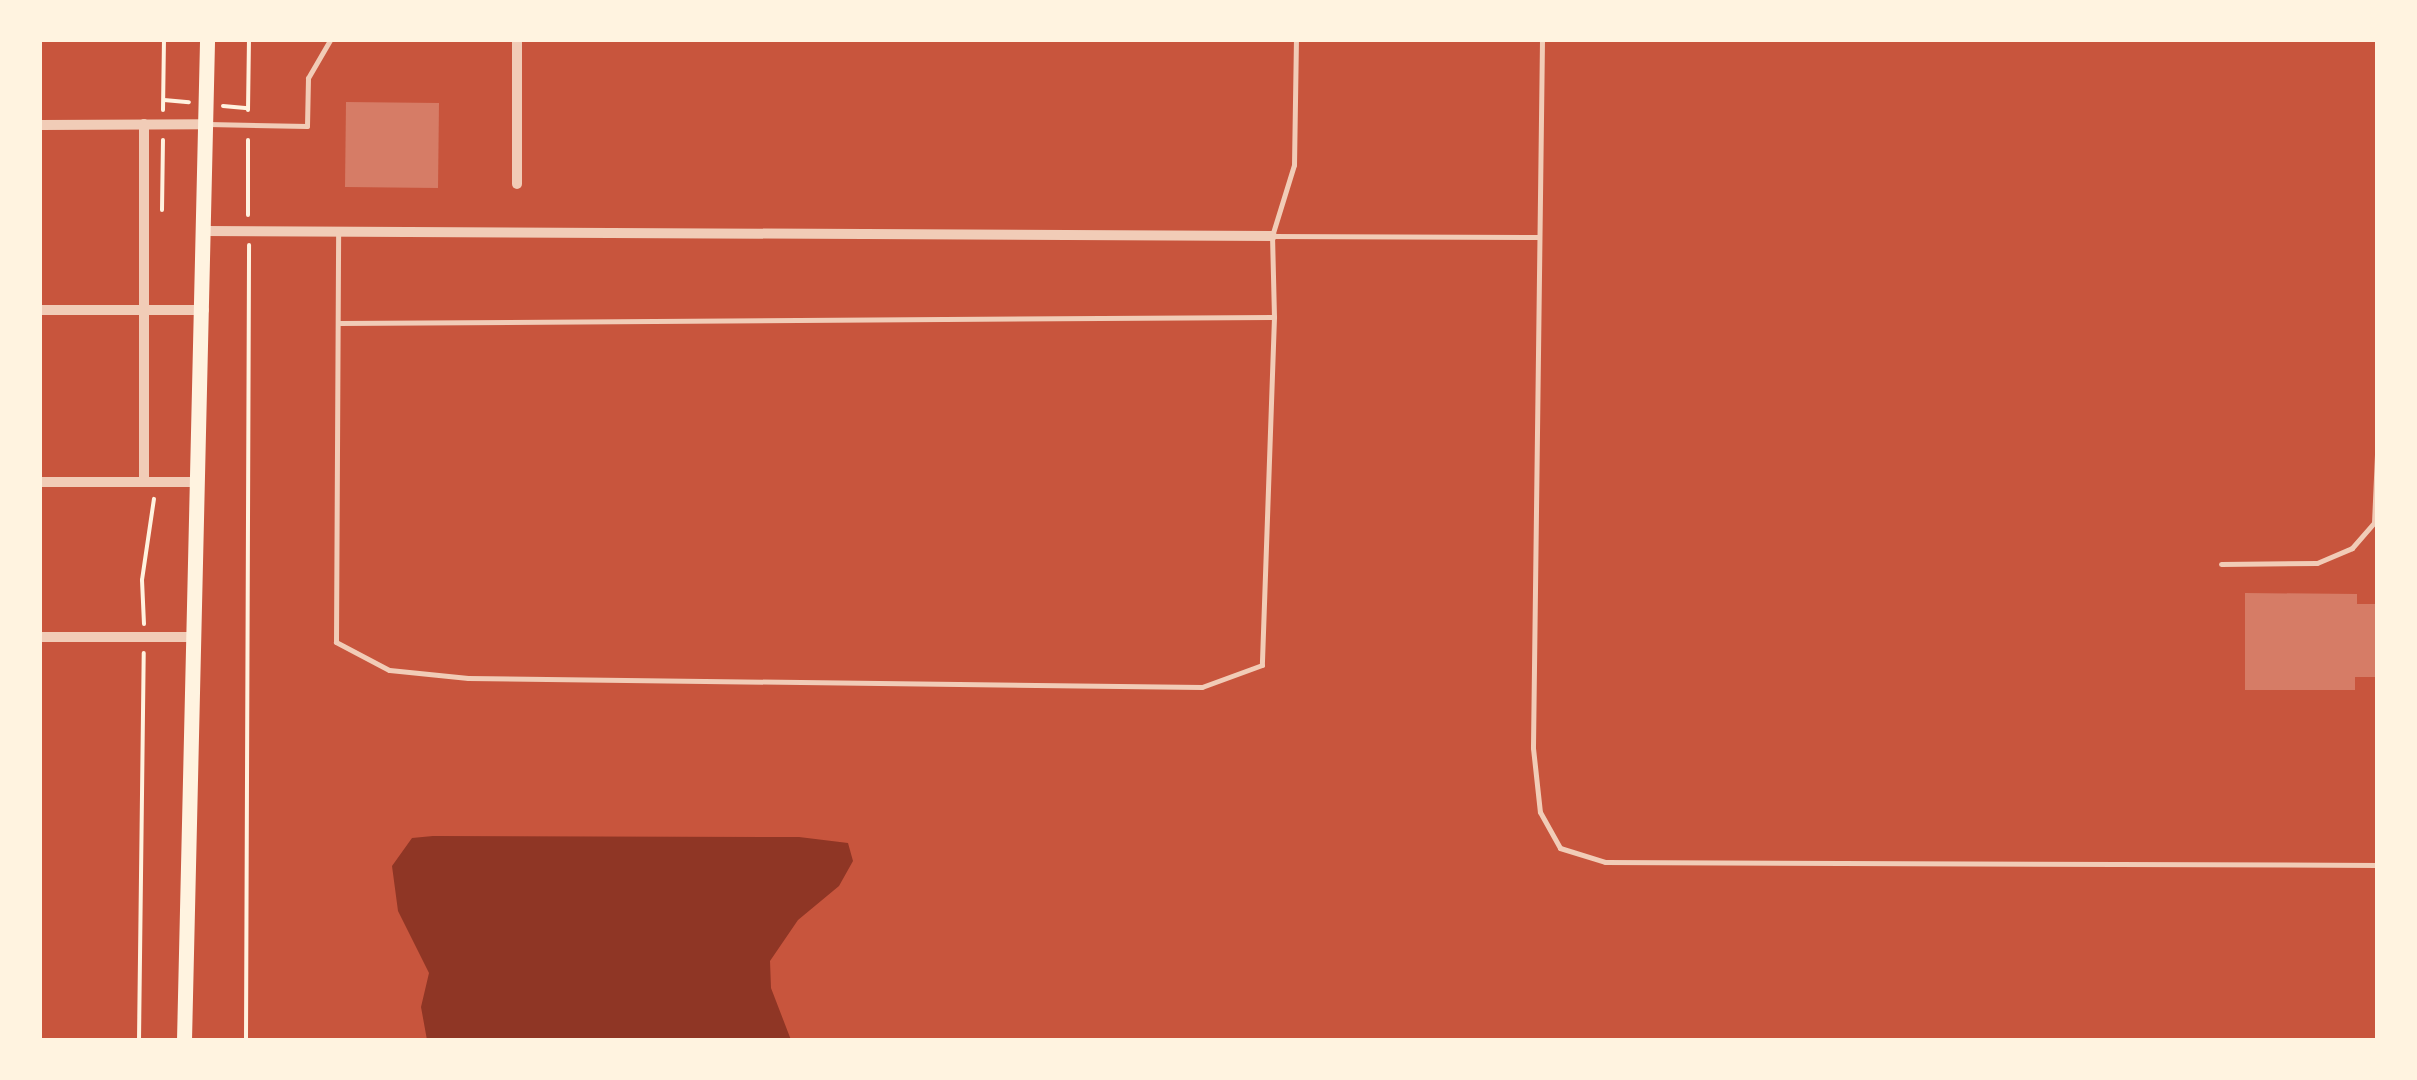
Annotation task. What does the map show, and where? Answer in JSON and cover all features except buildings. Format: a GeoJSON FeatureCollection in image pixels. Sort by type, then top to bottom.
{"type":"FeatureCollection","features":[{"type":"Feature","properties":{"kind":"main road"},"geometry":{"type":"LineString","coordinates":[[184,1040],[205,310],[207,40]]}},
{"type":"Feature","properties":{"kind":"street"},"geometry":{"type":"LineString","coordinates":[[516,184],[517,40]]}},
{"type":"Feature","properties":{"kind":"street"},"geometry":{"type":"LineString","coordinates":[[40,124],[207,124]]}},
{"type":"Feature","properties":{"kind":"street"},"geometry":{"type":"LineString","coordinates":[[144,124],[144,482]]}},
{"type":"Feature","properties":{"kind":"street"},"geometry":{"type":"LineString","coordinates":[[206,231],[1272,236]]}},
{"type":"Feature","properties":{"kind":"street"},"geometry":{"type":"LineString","coordinates":[[40,310],[205,310]]}},
{"type":"Feature","properties":{"kind":"street"},"geometry":{"type":"LineString","coordinates":[[40,482],[200,482]]}},
{"type":"Feature","properties":{"kind":"street"},"geometry":{"type":"LineString","coordinates":[[40,637],[194,637]]}},
{"type":"Feature","properties":{"kind":"lane"},"geometry":{"type":"LineString","coordinates":[[207,124],[307,126],[308,78],[330,40]]}},
{"type":"Feature","properties":{"kind":"lane"},"geometry":{"type":"LineString","coordinates":[[338,232],[336,642],[389,670],[468,678],[1202,687],[1262,665],[1274,317],[1272,236],[1294,165],[1296,40]]}},
{"type":"Feature","properties":{"kind":"lane"},"geometry":{"type":"LineString","coordinates":[[1542,40],[1533,748],[1540,812],[1560,848],[1605,862],[2377,865]]}},
{"type":"Feature","properties":{"kind":"lane"},"geometry":{"type":"LineString","coordinates":[[1272,236],[1540,237]]}},
{"type":"Feature","properties":{"kind":"lane"},"geometry":{"type":"LineString","coordinates":[[338,323],[1274,317]]}},
{"type":"Feature","properties":{"kind":"lane"},"geometry":{"type":"LineString","coordinates":[[2221,564],[2317,563],[2352,548],[2374,523],[2377,453]]}},
{"type":"Feature","properties":{"kind":"path"},"geometry":{"type":"LineString","coordinates":[[162,217],[164,40]]}},
{"type":"Feature","properties":{"kind":"path"},"geometry":{"type":"LineString","coordinates":[[246,1040],[248,40]]}},
{"type":"Feature","properties":{"kind":"path"},"geometry":{"type":"LineString","coordinates":[[139,1040],[145,637],[142,580],[156,482]]}},
{"type":"Feature","properties":{"kind":"shaded area"},"geometry":{"type":"Polygon","coordinates":[[[799,837],[848,843],[853,861],[839,886],[798,920],[770,961],[771,988],[791,1040],[427,1040],[421,1007],[429,973],[398,911],[392,866],[412,838],[799,837]]]}}]}
